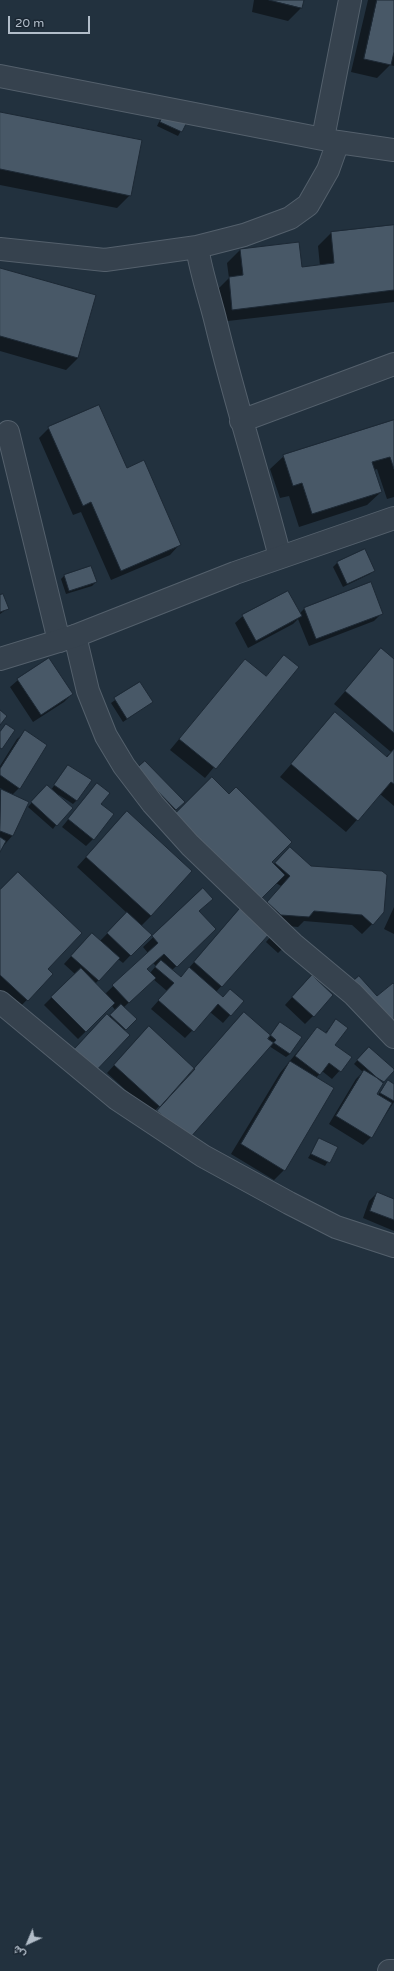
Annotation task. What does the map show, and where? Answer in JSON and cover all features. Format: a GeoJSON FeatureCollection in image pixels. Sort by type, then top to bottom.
{"type":"FeatureCollection","features":[{"type":"Feature","properties":{"kind":"street"},"geometry":{"type":"LineString","coordinates":[[0,249],[105,260],[197,247],[244,236],[290,218],[308,205],[328,170],[330,140],[350,0]]}},
{"type":"Feature","properties":{"kind":"street"},"geometry":{"type":"LineString","coordinates":[[0,76],[330,140],[394,150]]}},
{"type":"Feature","properties":{"kind":"street"},"geometry":{"type":"LineString","coordinates":[[197,247],[200,268],[241,421],[266,502],[280,557]]}},
{"type":"Feature","properties":{"kind":"street"},"geometry":{"type":"LineString","coordinates":[[241,421],[394,364]]}},
{"type":"Feature","properties":{"kind":"street"},"geometry":{"type":"LineString","coordinates":[[8,432],[67,638],[106,736],[124,766],[153,804],[190,845],[293,944],[353,994],[394,1037]]}},
{"type":"Feature","properties":{"kind":"street"},"geometry":{"type":"LineString","coordinates":[[0,659],[67,638],[235,573],[394,518]]}},
{"type":"Feature","properties":{"kind":"street"},"geometry":{"type":"LineString","coordinates":[[0,1002],[117,1099],[203,1156],[336,1227],[394,1246]]}},
{"type":"Feature","properties":{"kind":"street"},"geometry":{"type":"LineString","coordinates":[[389,1971],[394,1971]]}},
{"type":"Feature","properties":{"kind":"building"},"geometry":{"type":"Polygon","coordinates":[[[269,0],[304,0],[302,8],[269,0]]]}},
{"type":"Feature","properties":{"kind":"building"},"geometry":{"type":"Polygon","coordinates":[[[377,0],[394,0],[394,52],[391,65],[364,59],[377,0]]]}},
{"type":"Feature","properties":{"kind":"building"},"geometry":{"type":"Polygon","coordinates":[[[167,109],[188,120],[182,132],[160,122],[167,109]]]}},
{"type":"Feature","properties":{"kind":"building"},"geometry":{"type":"Polygon","coordinates":[[[0,112],[142,140],[131,196],[0,169],[0,112]]]}},
{"type":"Feature","properties":{"kind":"building"},"geometry":{"type":"Polygon","coordinates":[[[394,225],[394,290],[232,310],[229,277],[243,275],[240,249],[299,242],[302,267],[334,263],[331,232],[394,225]]]}},
{"type":"Feature","properties":{"kind":"building"},"geometry":{"type":"Polygon","coordinates":[[[0,268],[96,295],[78,358],[0,336],[0,268]]]}},
{"type":"Feature","properties":{"kind":"building"},"geometry":{"type":"Polygon","coordinates":[[[99,405],[127,468],[144,460],[181,545],[121,571],[91,502],[83,506],[48,427],[99,405]]]}},
{"type":"Feature","properties":{"kind":"building"},"geometry":{"type":"Polygon","coordinates":[[[394,420],[394,469],[390,457],[372,462],[382,492],[312,514],[302,483],[293,486],[283,455],[394,420]]]}},
{"type":"Feature","properties":{"kind":"building"},"geometry":{"type":"Polygon","coordinates":[[[365,549],[375,571],[347,584],[337,562],[365,549]]]}},
{"type":"Feature","properties":{"kind":"building"},"geometry":{"type":"Polygon","coordinates":[[[91,566],[97,582],[69,591],[64,575],[91,566]]]}},
{"type":"Feature","properties":{"kind":"building"},"geometry":{"type":"Polygon","coordinates":[[[371,582],[383,614],[316,639],[304,608],[371,582]]]}},
{"type":"Feature","properties":{"kind":"building"},"geometry":{"type":"Polygon","coordinates":[[[288,591],[302,616],[256,641],[242,615],[288,591]]]}},
{"type":"Feature","properties":{"kind":"building"},"geometry":{"type":"Polygon","coordinates":[[[3,594],[9,609],[0,612],[0,595],[3,594]]]}},
{"type":"Feature","properties":{"kind":"building"},"geometry":{"type":"Polygon","coordinates":[[[381,648],[394,659],[394,733],[345,691],[381,648]]]}},
{"type":"Feature","properties":{"kind":"building"},"geometry":{"type":"Polygon","coordinates":[[[284,655],[299,667],[216,769],[179,739],[245,659],[266,676],[284,655]]]}},
{"type":"Feature","properties":{"kind":"building"},"geometry":{"type":"Polygon","coordinates":[[[49,658],[73,694],[41,715],[17,679],[49,658]]]}},
{"type":"Feature","properties":{"kind":"building"},"geometry":{"type":"Polygon","coordinates":[[[140,682],[153,702],[127,719],[114,698],[140,682]]]}},
{"type":"Feature","properties":{"kind":"building"},"geometry":{"type":"Polygon","coordinates":[[[0,710],[7,716],[0,725],[0,710]]]}},
{"type":"Feature","properties":{"kind":"building"},"geometry":{"type":"Polygon","coordinates":[[[335,712],[387,757],[394,749],[394,784],[391,782],[358,821],[291,764],[335,712]]]}},
{"type":"Feature","properties":{"kind":"building"},"geometry":{"type":"Polygon","coordinates":[[[6,724],[15,730],[2,749],[0,748],[0,732],[6,724]]]}},
{"type":"Feature","properties":{"kind":"building"},"geometry":{"type":"Polygon","coordinates":[[[25,730],[47,745],[20,789],[0,775],[0,769],[25,730]]]}},
{"type":"Feature","properties":{"kind":"building"},"geometry":{"type":"Polygon","coordinates":[[[145,761],[185,802],[176,810],[136,769],[145,761]]]}},
{"type":"Feature","properties":{"kind":"building"},"geometry":{"type":"Polygon","coordinates":[[[68,765],[92,780],[77,801],[54,785],[68,765]]]}},
{"type":"Feature","properties":{"kind":"building"},"geometry":{"type":"Polygon","coordinates":[[[212,777],[229,794],[236,787],[292,842],[272,862],[285,875],[256,904],[170,819],[212,777]]]}},
{"type":"Feature","properties":{"kind":"building"},"geometry":{"type":"Polygon","coordinates":[[[97,783],[110,793],[101,804],[114,814],[94,840],[68,819],[97,783]]]}},
{"type":"Feature","properties":{"kind":"building"},"geometry":{"type":"Polygon","coordinates":[[[47,785],[73,808],[57,826],[31,802],[47,785]]]}},
{"type":"Feature","properties":{"kind":"building"},"geometry":{"type":"Polygon","coordinates":[[[1,789],[29,802],[13,836],[0,831],[1,789]]]}},
{"type":"Feature","properties":{"kind":"building"},"geometry":{"type":"Polygon","coordinates":[[[127,811],[192,871],[151,916],[86,857],[127,811]]]}},
{"type":"Feature","properties":{"kind":"building"},"geometry":{"type":"Polygon","coordinates":[[[0,837],[6,841],[0,852],[0,837]]]}},
{"type":"Feature","properties":{"kind":"building"},"geometry":{"type":"Polygon","coordinates":[[[290,847],[311,866],[382,871],[387,875],[384,912],[373,925],[362,915],[314,911],[309,917],[281,915],[267,902],[290,876],[275,863],[290,847]]]}},
{"type":"Feature","properties":{"kind":"building"},"geometry":{"type":"Polygon","coordinates":[[[18,872],[82,933],[48,969],[53,974],[28,1001],[0,975],[0,890],[18,872]]]}},
{"type":"Feature","properties":{"kind":"building"},"geometry":{"type":"Polygon","coordinates":[[[203,888],[213,899],[199,911],[216,929],[177,967],[164,954],[147,969],[156,978],[129,1003],[112,985],[158,943],[152,936],[203,888]]]}},
{"type":"Feature","properties":{"kind":"building"},"geometry":{"type":"Polygon","coordinates":[[[242,906],[278,924],[222,987],[194,962],[242,906]]]}},
{"type":"Feature","properties":{"kind":"building"},"geometry":{"type":"Polygon","coordinates":[[[127,912],[152,935],[131,956],[107,933],[127,912]]]}},
{"type":"Feature","properties":{"kind":"building"},"geometry":{"type":"Polygon","coordinates":[[[92,933],[120,958],[99,981],[71,956],[92,933]]]}},
{"type":"Feature","properties":{"kind":"building"},"geometry":{"type":"Polygon","coordinates":[[[161,960],[181,977],[189,967],[223,997],[230,989],[244,1001],[231,1016],[218,1004],[194,1032],[158,1000],[174,983],[155,967],[161,960]]]}},
{"type":"Feature","properties":{"kind":"building"},"geometry":{"type":"Polygon","coordinates":[[[81,968],[115,1003],[86,1032],[51,997],[81,968]]]}},
{"type":"Feature","properties":{"kind":"building"},"geometry":{"type":"Polygon","coordinates":[[[312,975],[333,995],[314,1017],[292,997],[312,975]]]}},
{"type":"Feature","properties":{"kind":"building"},"geometry":{"type":"Polygon","coordinates":[[[359,976],[377,996],[393,983],[394,984],[394,1033],[350,984],[359,976]]]}},
{"type":"Feature","properties":{"kind":"building"},"geometry":{"type":"Polygon","coordinates":[[[121,1004],[137,1019],[126,1030],[110,1015],[121,1004]]]}},
{"type":"Feature","properties":{"kind":"building"},"geometry":{"type":"Polygon","coordinates":[[[244,1012],[276,1040],[189,1139],[157,1111],[244,1012]]]}},
{"type":"Feature","properties":{"kind":"building"},"geometry":{"type":"Polygon","coordinates":[[[107,1014],[130,1035],[91,1076],[69,1055],[107,1014]]]}},
{"type":"Feature","properties":{"kind":"building"},"geometry":{"type":"Polygon","coordinates":[[[336,1019],[348,1028],[335,1045],[352,1057],[341,1072],[329,1063],[320,1075],[295,1056],[317,1027],[326,1033],[336,1019]]]}},
{"type":"Feature","properties":{"kind":"building"},"geometry":{"type":"Polygon","coordinates":[[[280,1022],[302,1037],[290,1054],[268,1039],[280,1022]]]}},
{"type":"Feature","properties":{"kind":"building"},"geometry":{"type":"Polygon","coordinates":[[[149,1026],[195,1069],[160,1107],[114,1065],[149,1026]]]}},
{"type":"Feature","properties":{"kind":"building"},"geometry":{"type":"Polygon","coordinates":[[[369,1047],[394,1069],[394,1071],[383,1083],[357,1060],[369,1047]]]}},
{"type":"Feature","properties":{"kind":"building"},"geometry":{"type":"Polygon","coordinates":[[[290,1061],[334,1088],[285,1171],[241,1144],[290,1061]]]}},
{"type":"Feature","properties":{"kind":"building"},"geometry":{"type":"Polygon","coordinates":[[[364,1070],[384,1082],[377,1094],[392,1103],[372,1138],[336,1116],[364,1070]]]}},
{"type":"Feature","properties":{"kind":"building"},"geometry":{"type":"Polygon","coordinates":[[[388,1080],[394,1084],[394,1101],[380,1093],[388,1080]]]}},
{"type":"Feature","properties":{"kind":"building"},"geometry":{"type":"Polygon","coordinates":[[[319,1138],[338,1147],[330,1163],[311,1154],[319,1138]]]}},
{"type":"Feature","properties":{"kind":"building"},"geometry":{"type":"Polygon","coordinates":[[[377,1192],[394,1199],[394,1220],[370,1211],[377,1192]]]}}]}
